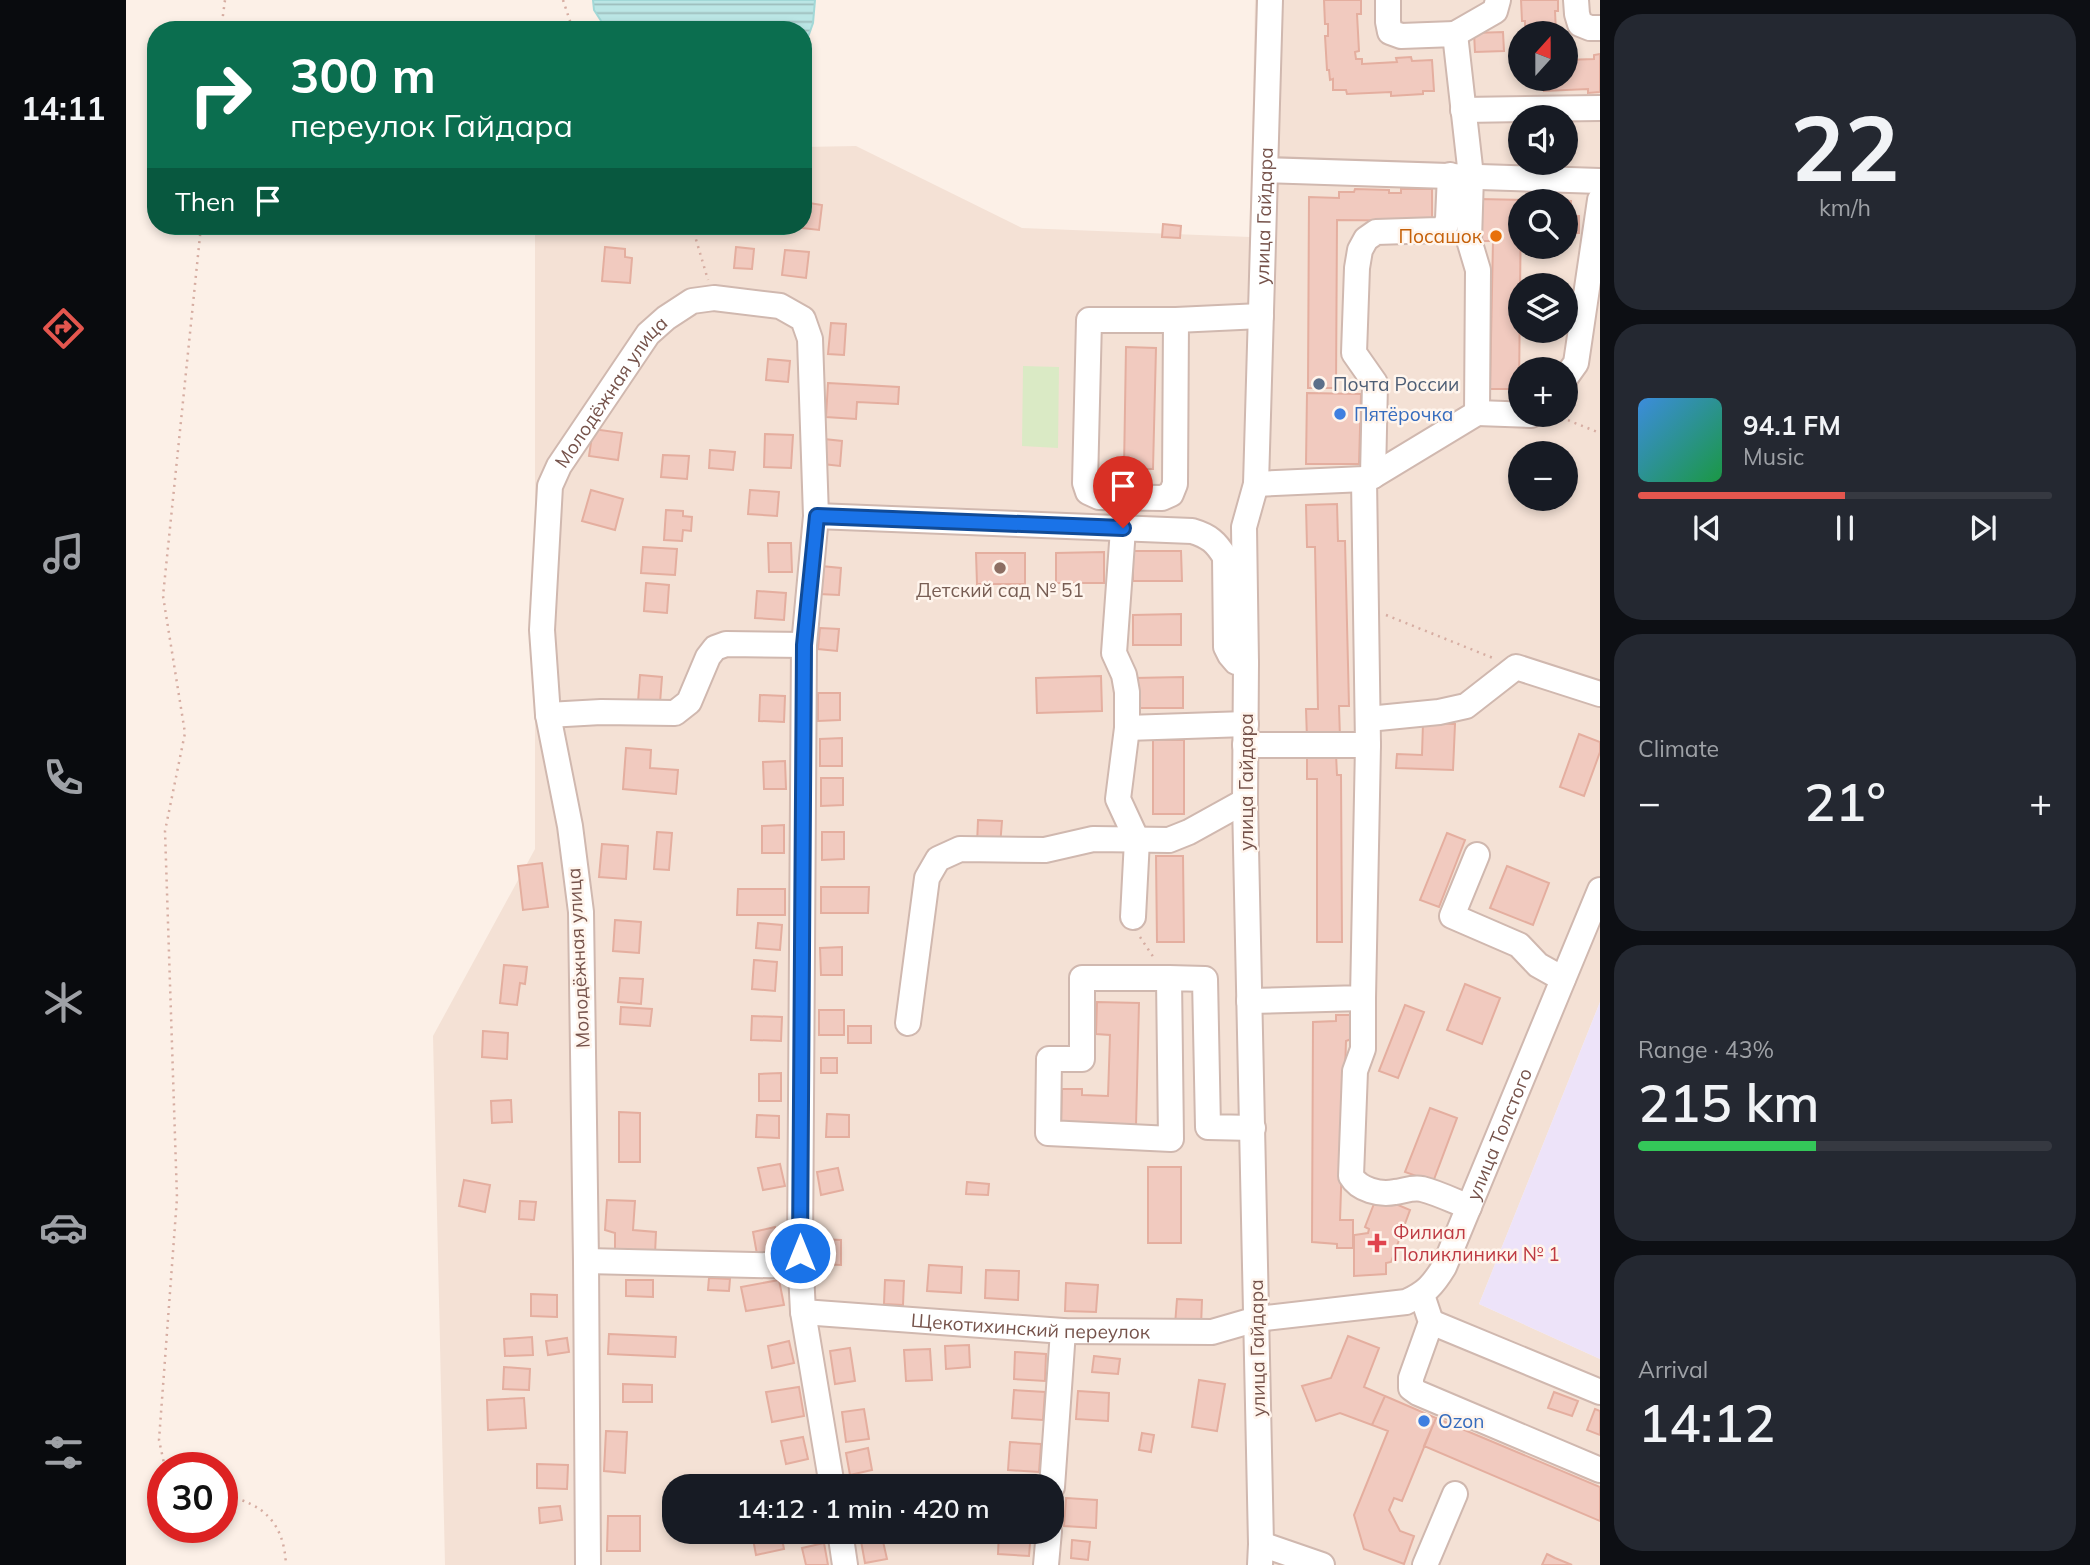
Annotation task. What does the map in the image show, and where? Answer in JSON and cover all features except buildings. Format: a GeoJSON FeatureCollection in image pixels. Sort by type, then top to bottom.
{"type":"FeatureCollection","features":[{"type":"Feature","properties":{"kind":"street","name":"улица Гайдара"},"geometry":{"type":"LineString","coordinates":[[1260,1555],[1245,801],[1244,527],[1256,484],[1270,0]]}},
{"type":"Feature","properties":{"kind":"street"},"geometry":{"type":"LineString","coordinates":[[1388,0],[1390,32],[1401,36],[1455,34],[1494,11],[1498,0]]}},
{"type":"Feature","properties":{"kind":"street"},"geometry":{"type":"LineString","coordinates":[[1576,0],[1580,24],[1600,28]]}},
{"type":"Feature","properties":{"kind":"street"},"geometry":{"type":"LineString","coordinates":[[1455,34],[1463,110],[1460,175],[1469,240],[1478,270],[1476,413]]}},
{"type":"Feature","properties":{"kind":"street"},"geometry":{"type":"LineString","coordinates":[[1463,110],[1600,108]]}},
{"type":"Feature","properties":{"kind":"street"},"geometry":{"type":"LineString","coordinates":[[1266,170],[1600,181]]}},
{"type":"Feature","properties":{"kind":"street"},"geometry":{"type":"LineString","coordinates":[[1460,175],[1445,227],[1438,230],[1376,232],[1366,239],[1360,250],[1357,268],[1354,353],[1375,383],[1368,477],[1368,745],[1363,1049],[1355,1071],[1351,1176],[1361,1187],[1382,1193],[1422,1189],[1469,1207]]}},
{"type":"Feature","properties":{"kind":"street"},"geometry":{"type":"LineString","coordinates":[[1577,357],[1600,200]]}},
{"type":"Feature","properties":{"kind":"street"},"geometry":{"type":"LineString","coordinates":[[713,298],[780,306],[803,319],[810,339],[817,516],[804,645],[801,1266],[803,1312],[830,1474]]}},
{"type":"Feature","properties":{"kind":"street","name":"Молодёжная улица"},"geometry":{"type":"LineString","coordinates":[[587,1565],[586,1261],[580,912],[570,826],[548,715],[542,630],[550,486],[559,466],[648,334],[692,301],[713,298]]}},
{"type":"Feature","properties":{"kind":"street"},"geometry":{"type":"LineString","coordinates":[[1176,320],[1175,484],[1171,494],[1163,498],[1098,497],[1088,492],[1085,482],[1089,320],[1261,316]]}},
{"type":"Feature","properties":{"kind":"street"},"geometry":{"type":"LineString","coordinates":[[1256,484],[1368,477],[1476,413],[1508,415]]}},
{"type":"Feature","properties":{"kind":"street"},"geometry":{"type":"LineString","coordinates":[[817,516],[1192,531],[1208,536],[1218,544],[1225,556],[1226,647],[1236,662],[1246,663]]}},
{"type":"Feature","properties":{"kind":"street"},"geometry":{"type":"LineString","coordinates":[[1123,528],[1114,653],[1124,675],[1127,728],[1118,799],[1137,840],[1133,917]]}},
{"type":"Feature","properties":{"kind":"street"},"geometry":{"type":"LineString","coordinates":[[548,715],[601,712],[675,713],[689,702],[708,657],[715,648],[726,644],[804,645]]}},
{"type":"Feature","properties":{"kind":"street"},"geometry":{"type":"LineString","coordinates":[[1368,719],[1439,712],[1466,706],[1516,667],[1600,694]]}},
{"type":"Feature","properties":{"kind":"street"},"geometry":{"type":"LineString","coordinates":[[1127,728],[1368,745]]}},
{"type":"Feature","properties":{"kind":"street"},"geometry":{"type":"LineString","coordinates":[[908,1023],[927,878],[938,859],[960,849],[1045,850],[1093,839],[1169,840],[1245,801]]}},
{"type":"Feature","properties":{"kind":"street"},"geometry":{"type":"LineString","coordinates":[[1477,855],[1452,916],[1519,945],[1538,965],[1563,979]]}},
{"type":"Feature","properties":{"kind":"street","name":"улица Толстого"},"geometry":{"type":"LineString","coordinates":[[1422,1295],[1444,1266],[1600,890]]}},
{"type":"Feature","properties":{"kind":"street"},"geometry":{"type":"LineString","coordinates":[[1165,972],[1171,1139],[1048,1133],[1049,1059],[1082,1059],[1082,978],[1165,972],[1205,979],[1208,1127],[1253,1128]]}},
{"type":"Feature","properties":{"kind":"street"},"geometry":{"type":"LineString","coordinates":[[1249,1001],[1363,999]]}},
{"type":"Feature","properties":{"kind":"street"},"geometry":{"type":"LineString","coordinates":[[586,1261],[801,1266]]}},
{"type":"Feature","properties":{"kind":"street"},"geometry":{"type":"LineString","coordinates":[[1257,1320],[1406,1302],[1422,1295],[1431,1322],[1411,1378],[1411,1388],[1600,1470]]}},
{"type":"Feature","properties":{"kind":"street","name":"Щекотихинский переулок"},"geometry":{"type":"LineString","coordinates":[[803,1312],[1063,1331],[1212,1332],[1257,1320]]}},
{"type":"Feature","properties":{"kind":"street"},"geometry":{"type":"LineString","coordinates":[[1431,1322],[1600,1392]]}},
{"type":"Feature","properties":{"kind":"street"},"geometry":{"type":"LineString","coordinates":[[1053,1474],[1063,1331]]}},
{"type":"Feature","properties":{"kind":"street"},"geometry":{"type":"LineString","coordinates":[[1425,1565],[1455,1494]]}},
{"type":"Feature","properties":{"kind":"street"},"geometry":{"type":"LineString","coordinates":[[842,1544],[845,1565]]}},
{"type":"Feature","properties":{"kind":"street"},"geometry":{"type":"LineString","coordinates":[[1046,1565],[1048,1544]]}},
{"type":"Feature","properties":{"kind":"street"},"geometry":{"type":"LineString","coordinates":[[1260,1555],[1322,1565]]}},
{"type":"Feature","properties":{"kind":"path"},"geometry":{"type":"LineString","coordinates":[[222,21],[225,0]]}},
{"type":"Feature","properties":{"kind":"path"},"geometry":{"type":"LineString","coordinates":[[563,0],[570,21]]}},
{"type":"Feature","properties":{"kind":"path"},"geometry":{"type":"LineString","coordinates":[[162,1452],[159,1440],[177,1198],[165,831],[185,733],[163,596],[200,235]]}},
{"type":"Feature","properties":{"kind":"path"},"geometry":{"type":"LineString","coordinates":[[695,235],[713,298]]}},
{"type":"Feature","properties":{"kind":"path"},"geometry":{"type":"LineString","coordinates":[[1578,424],[1600,433]]}},
{"type":"Feature","properties":{"kind":"path"},"geometry":{"type":"LineString","coordinates":[[1366,607],[1516,667]]}},
{"type":"Feature","properties":{"kind":"path"},"geometry":{"type":"LineString","coordinates":[[1133,917],[1146,950],[1165,972]]}},
{"type":"Feature","properties":{"kind":"path"},"geometry":{"type":"LineString","coordinates":[[238,1498],[272,1519],[285,1546],[286,1565]]}},
{"type":"Feature","properties":{"kind":"shaded area"},"geometry":{"type":"Polygon","coordinates":[[[1255,0],[1600,0],[1600,1002],[1479,1304],[1600,1359],[1600,1565],[445,1565],[433,1036],[535,849],[535,235],[812,235],[812,147],[856,146],[1022,228],[1250,237],[1255,0]]]}},
{"type":"Feature","properties":{"kind":"shaded area"},"geometry":{"type":"Polygon","coordinates":[[[1600,1002],[1600,1359],[1479,1304],[1600,1002]]]}},
{"type":"Feature","properties":{"kind":"green space"},"geometry":{"type":"Polygon","coordinates":[[[1023,366],[1059,367],[1058,448],[1022,446],[1023,366]]]}},
{"type":"Feature","properties":{"kind":"water"},"geometry":{"type":"Polygon","coordinates":[[[593,0],[815,0],[812,26],[812,21],[601,21],[594,10],[593,0]]]}},
{"type":"Feature","properties":{"kind":"place","name":"Посашок"},"geometry":{"type":"Point","coordinates":[1496,236]}},
{"type":"Feature","properties":{"kind":"place","name":"Почта России"},"geometry":{"type":"Point","coordinates":[1319,384]}},
{"type":"Feature","properties":{"kind":"place","name":"Пятёрочка"},"geometry":{"type":"Point","coordinates":[1340,414]}},
{"type":"Feature","properties":{"kind":"place","name":"Детский сад № 51"},"geometry":{"type":"Point","coordinates":[1000,568]}},
{"type":"Feature","properties":{"kind":"place","name":"Филиал Поликлиники № 1"},"geometry":{"type":"Point","coordinates":[1377,1243]}},
{"type":"Feature","properties":{"kind":"place","name":"Ozon"},"geometry":{"type":"Point","coordinates":[1424,1421]}},
{"type":"Feature","properties":{"kind":"route"},"geometry":{"type":"LineString","coordinates":[[800,1253],[804,645],[817,516],[1123,528]]}}]}
